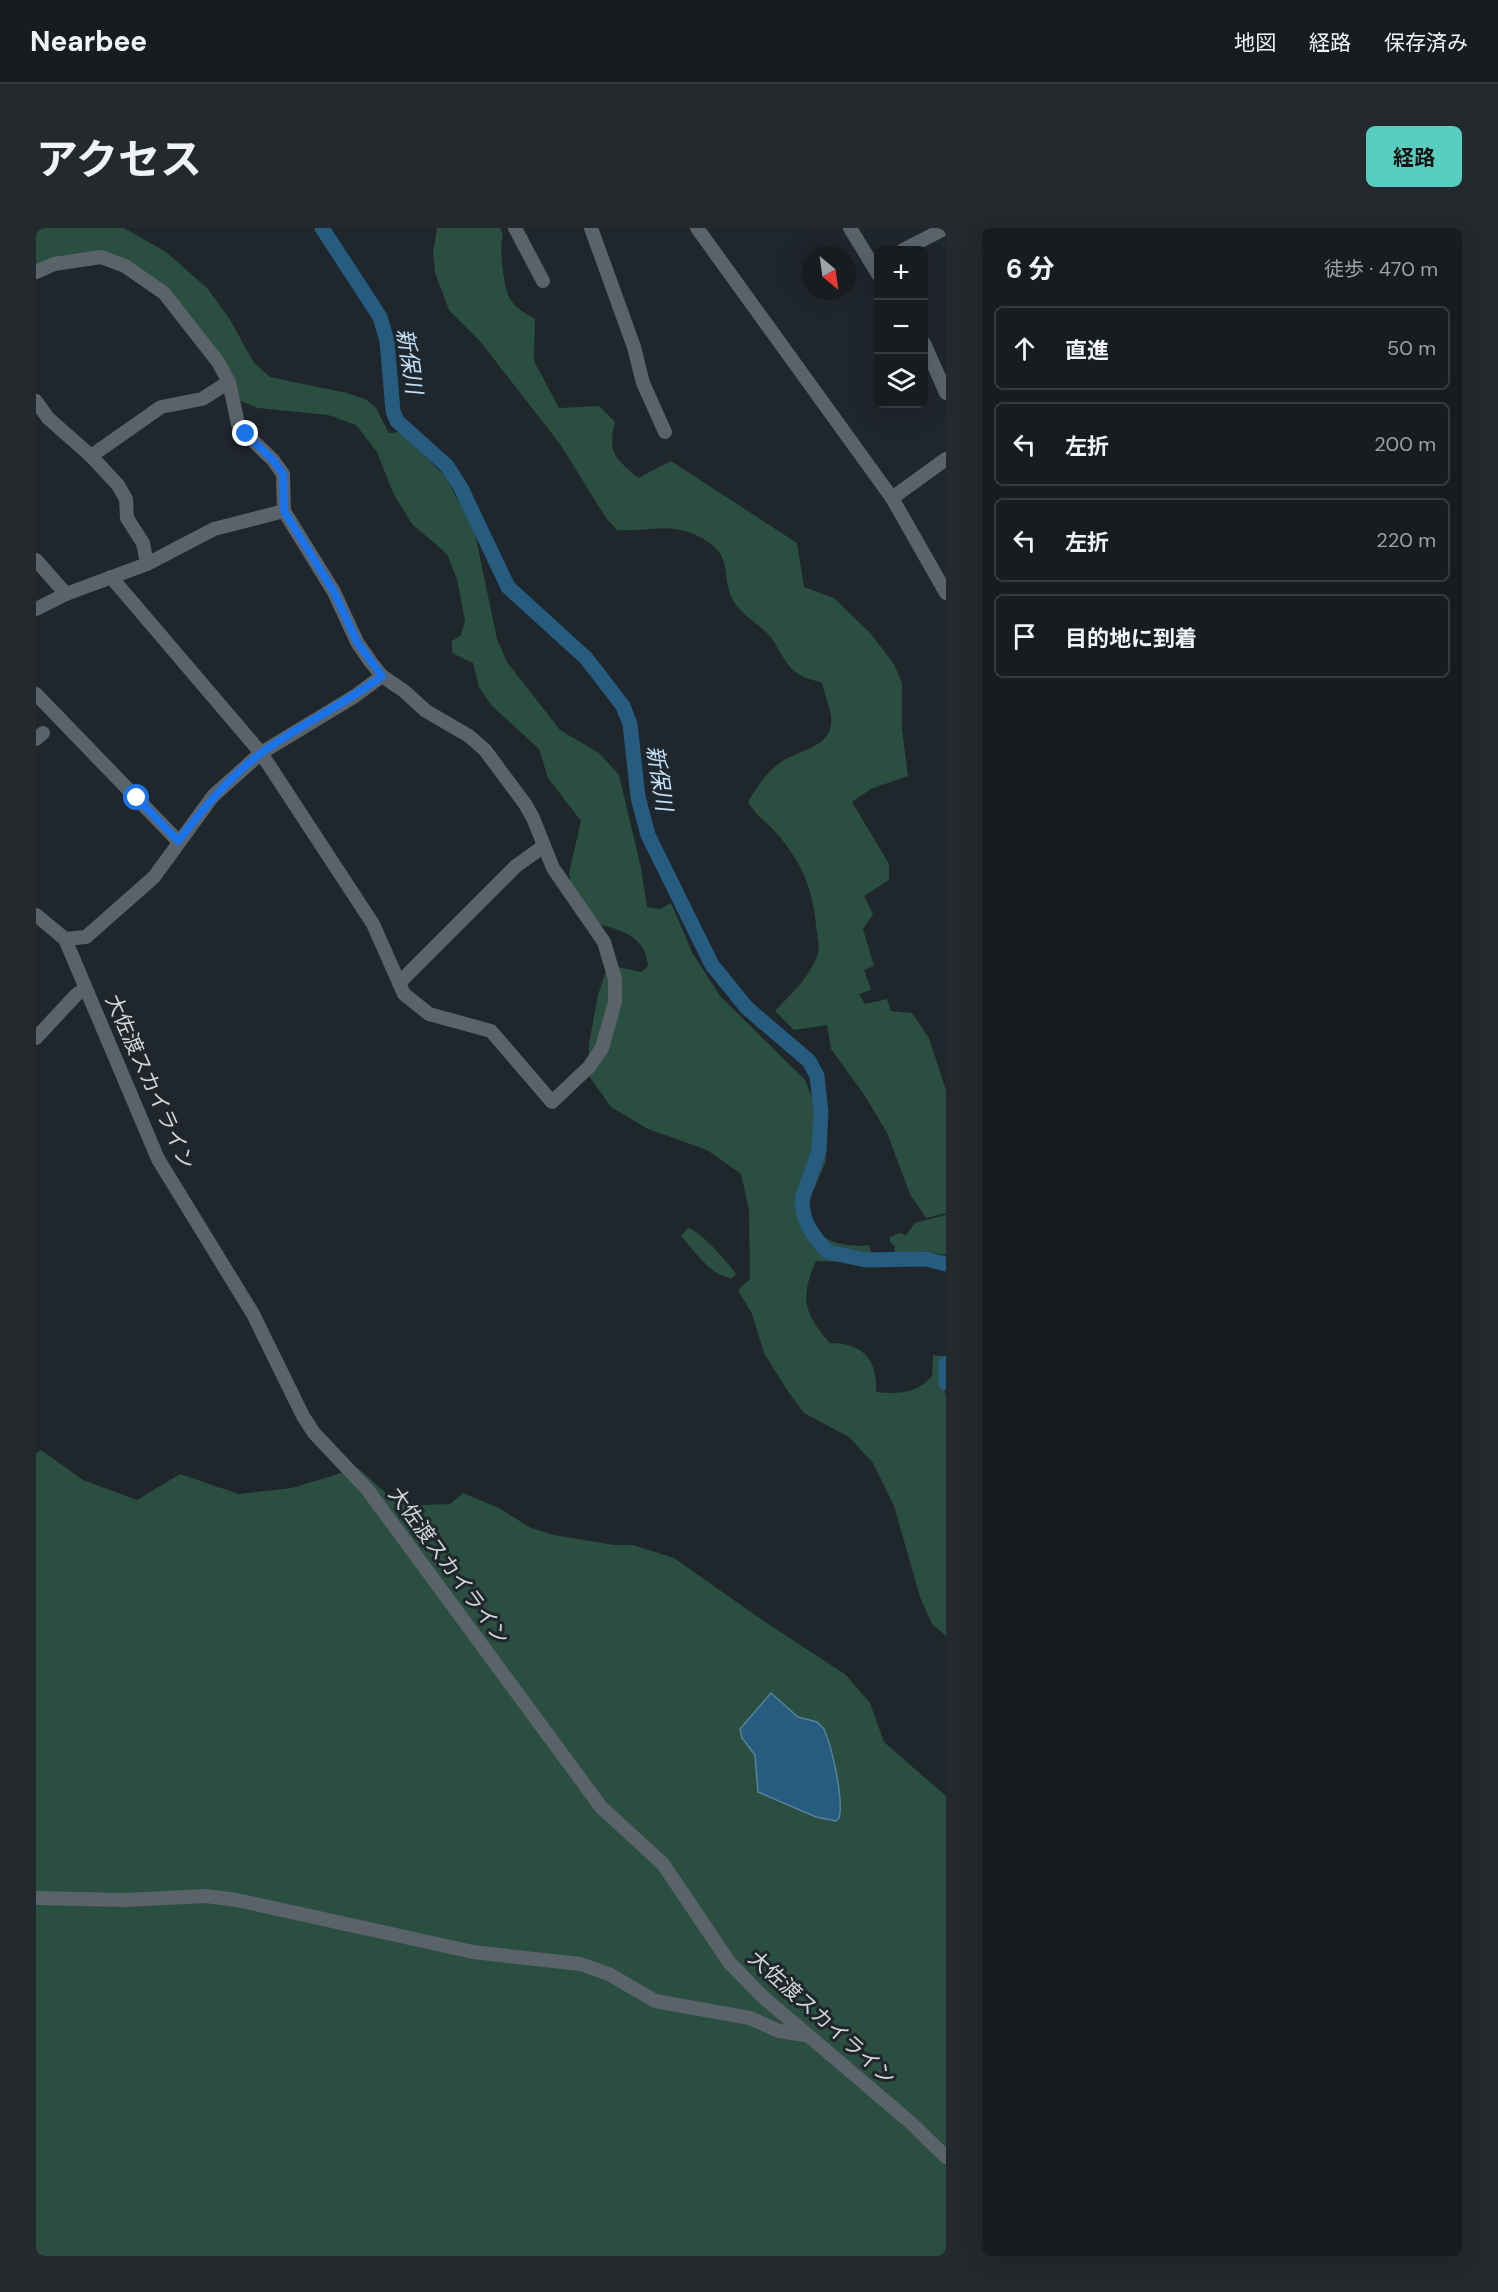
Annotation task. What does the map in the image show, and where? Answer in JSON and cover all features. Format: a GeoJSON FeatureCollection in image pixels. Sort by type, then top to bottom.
{"type":"FeatureCollection","features":[{"type":"Feature","properties":{"kind":"street"},"geometry":{"type":"LineString","coordinates":[[515,228],[543,281]]}},
{"type":"Feature","properties":{"kind":"street"},"geometry":{"type":"LineString","coordinates":[[591,228],[634,347],[643,382],[665,432]]}},
{"type":"Feature","properties":{"kind":"street"},"geometry":{"type":"LineString","coordinates":[[696,228],[892,498],[946,593]]}},
{"type":"Feature","properties":{"kind":"street"},"geometry":{"type":"LineString","coordinates":[[850,228],[874,264]]}},
{"type":"Feature","properties":{"kind":"street"},"geometry":{"type":"LineString","coordinates":[[911,246],[946,228]]}},
{"type":"Feature","properties":{"kind":"street"},"geometry":{"type":"LineString","coordinates":[[36,272],[54,264],[101,257],[125,266],[164,292],[218,362],[229,382],[238,424],[283,474],[284,511],[334,592],[357,642],[382,676],[404,691],[426,711],[469,736],[485,750],[525,804],[553,868],[604,942],[615,979],[615,1002],[602,1048],[589,1067],[552,1102],[491,1031],[429,1014],[404,994],[373,924],[261,753],[111,577]]}},
{"type":"Feature","properties":{"kind":"street"},"geometry":{"type":"LineString","coordinates":[[928,352],[946,393]]}},
{"type":"Feature","properties":{"kind":"street"},"geometry":{"type":"LineString","coordinates":[[91,456],[161,407],[202,399],[229,382]]}},
{"type":"Feature","properties":{"kind":"street"},"geometry":{"type":"LineString","coordinates":[[36,401],[48,418],[91,456],[124,493],[127,518],[143,543],[147,564]]}},
{"type":"Feature","properties":{"kind":"street"},"geometry":{"type":"LineString","coordinates":[[892,498],[946,459]]}},
{"type":"Feature","properties":{"kind":"street"},"geometry":{"type":"LineString","coordinates":[[36,609],[66,594],[147,564],[214,529],[284,511]]}},
{"type":"Feature","properties":{"kind":"street"},"geometry":{"type":"LineString","coordinates":[[36,560],[66,594]]}},
{"type":"Feature","properties":{"kind":"street"},"geometry":{"type":"LineString","coordinates":[[65,939],[86,937],[154,877],[213,796],[261,753],[355,696],[382,676]]}},
{"type":"Feature","properties":{"kind":"street"},"geometry":{"type":"LineString","coordinates":[[36,694],[178,841]]}},
{"type":"Feature","properties":{"kind":"street"},"geometry":{"type":"LineString","coordinates":[[399,983],[516,866],[544,846]]}},
{"type":"Feature","properties":{"kind":"street","name":"大佐渡スカイライン"},"geometry":{"type":"LineString","coordinates":[[36,915],[65,939],[158,1159],[254,1314],[303,1416],[314,1433],[367,1489],[601,1807],[663,1864],[729,1962],[763,1997],[910,2122],[946,2157]]}},
{"type":"Feature","properties":{"kind":"street"},"geometry":{"type":"LineString","coordinates":[[36,1038],[76,995],[85,989]]}},
{"type":"Feature","properties":{"kind":"street"},"geometry":{"type":"LineString","coordinates":[[36,1898],[124,1900],[206,1896],[237,1900],[473,1952],[580,1964],[609,1974],[656,2001],[750,2018],[779,2031],[807,2036]]}},
{"type":"Feature","properties":{"kind":"green space"},"geometry":{"type":"Polygon","coordinates":[[[36,228],[124,228],[166,252],[207,288],[229,318],[254,363],[270,377],[347,393],[367,400],[376,408],[389,433],[400,432],[444,475],[474,529],[497,639],[507,662],[560,730],[599,753],[619,775],[641,868],[647,907],[660,909],[671,903],[693,954],[720,996],[805,1080],[824,1129],[826,1161],[807,1206],[812,1221],[816,1229],[827,1239],[855,1246],[869,1245],[872,1255],[865,1263],[816,1261],[806,1295],[809,1313],[814,1322],[830,1343],[851,1346],[866,1356],[874,1371],[876,1392],[899,1393],[913,1390],[932,1376],[933,1355],[942,1356],[941,1379],[946,1396],[946,1636],[932,1624],[920,1597],[894,1506],[873,1463],[849,1437],[804,1413],[764,1353],[752,1314],[738,1290],[750,1279],[749,1210],[741,1174],[707,1150],[648,1129],[611,1107],[589,1076],[589,1044],[598,995],[608,965],[641,972],[648,966],[646,956],[643,948],[631,936],[598,924],[571,885],[569,873],[581,821],[548,778],[539,749],[491,705],[479,687],[473,663],[452,653],[452,641],[461,635],[465,621],[457,579],[447,554],[412,524],[393,493],[377,452],[356,425],[328,415],[258,408],[239,400],[237,387],[129,262],[36,267],[36,228]]]}},
{"type":"Feature","properties":{"kind":"green space"},"geometry":{"type":"Polygon","coordinates":[[[437,228],[500,228],[503,234],[503,275],[507,291],[514,304],[535,319],[534,361],[559,408],[599,406],[615,422],[612,441],[615,455],[638,478],[671,461],[797,543],[804,587],[834,598],[871,634],[894,664],[902,683],[902,728],[908,776],[871,789],[852,802],[889,864],[889,880],[864,896],[873,914],[863,929],[874,966],[864,970],[871,990],[859,994],[865,1004],[887,999],[891,1011],[912,1013],[929,1038],[946,1090],[946,1213],[926,1218],[910,1194],[887,1133],[865,1096],[831,1049],[827,1025],[794,1030],[775,1011],[799,985],[814,964],[819,948],[810,893],[802,870],[779,836],[748,802],[761,782],[777,765],[817,744],[829,732],[831,714],[822,683],[795,672],[769,635],[736,605],[729,589],[725,564],[718,550],[710,543],[678,529],[617,530],[606,518],[560,444],[479,340],[449,310],[435,273],[433,253],[437,228]]]}},
{"type":"Feature","properties":{"kind":"green space"},"geometry":{"type":"Polygon","coordinates":[[[946,1215],[946,1255],[924,1251],[900,1256],[894,1251],[895,1246],[890,1242],[890,1237],[899,1233],[906,1235],[915,1223],[946,1215]]]}},
{"type":"Feature","properties":{"kind":"green space"},"geometry":{"type":"Polygon","coordinates":[[[688,1228],[699,1234],[721,1255],[736,1274],[732,1278],[717,1273],[697,1255],[681,1236],[688,1228]]]}},
{"type":"Feature","properties":{"kind":"green space"},"geometry":{"type":"Polygon","coordinates":[[[41,1450],[83,1480],[137,1500],[180,1474],[239,1494],[292,1488],[358,1468],[389,1496],[421,1505],[450,1504],[463,1493],[499,1508],[531,1528],[554,1535],[614,1545],[633,1545],[674,1558],[846,1675],[870,1703],[884,1742],[946,1796],[946,2256],[36,2256],[36,1453],[41,1450]]]}},
{"type":"Feature","properties":{"kind":"water"},"geometry":{"type":"Polygon","coordinates":[[[771,1693],[798,1717],[817,1722],[824,1729],[834,1760],[839,1787],[840,1810],[836,1821],[816,1817],[758,1792],[755,1755],[742,1738],[740,1729],[771,1693]]]}},
{"type":"Feature","properties":{"kind":"waterway","name":"新保川"},"geometry":{"type":"LineString","coordinates":[[322,228],[380,317],[387,341],[393,411],[397,421],[447,466],[461,488],[508,587],[586,658],[623,706],[630,724],[638,797],[648,835],[712,965],[747,1008],[809,1061],[817,1076],[821,1112],[819,1151],[802,1204],[805,1219],[813,1234],[828,1252],[865,1260],[926,1259],[946,1264]]}},
{"type":"Feature","properties":{"kind":"waterway","name":"新保川"},"geometry":{"type":"LineString","coordinates":[[946,1363],[946,1383]]}},
{"type":"Feature","properties":{"kind":"route"},"geometry":{"type":"LineString","coordinates":[[137,798],[178,841],[213,796],[261,753],[332,711],[382,676],[357,642],[334,592],[284,511],[283,474],[278,465],[246,434]]}}]}
